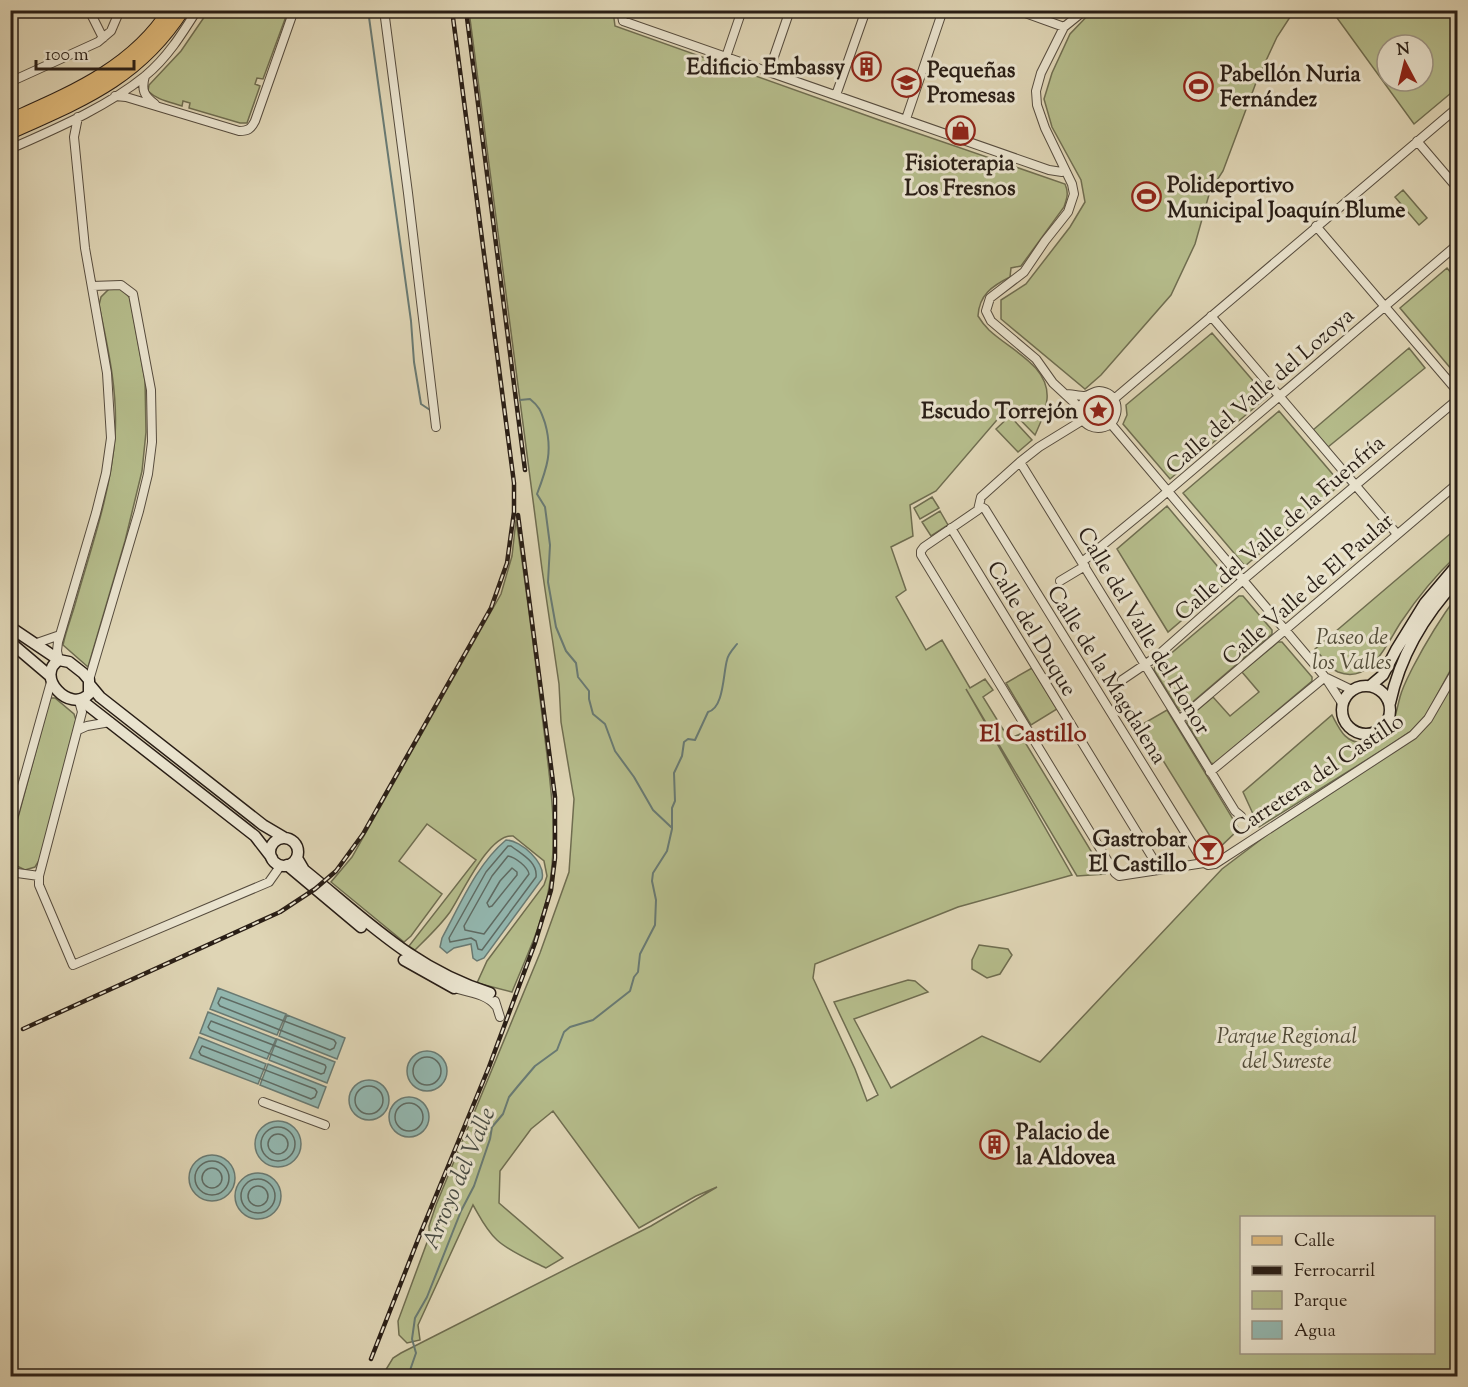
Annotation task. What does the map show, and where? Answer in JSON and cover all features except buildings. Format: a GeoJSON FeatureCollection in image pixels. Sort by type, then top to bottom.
{"type":"FeatureCollection","features":[{"type":"Feature","properties":{"kind":"main road"},"geometry":{"type":"LineString","coordinates":[[10,120],[82,87],[108,72],[146,40],[169,10]]}},
{"type":"Feature","properties":{"kind":"main road"},"geometry":{"type":"LineString","coordinates":[[10,133],[114,82],[154,48],[183,10]]}},
{"type":"Feature","properties":{"kind":"main road"},"geometry":{"type":"LineString","coordinates":[[1370,686],[1383,675],[1425,603],[1458,564]]}},
{"type":"Feature","properties":{"kind":"main road"},"geometry":{"type":"LineString","coordinates":[[1390,703],[1382,692],[1370,686],[1364,686],[1352,690],[1342,703],[1342,718],[1351,730],[1365,735],[1380,730],[1385,725],[1402,664],[1419,629],[1458,579]]}},
{"type":"Feature","properties":{"kind":"main road"},"geometry":{"type":"LineString","coordinates":[[10,627],[58,660],[69,662],[100,698],[263,825],[291,839],[297,846],[297,858],[304,870],[403,951],[453,980],[490,993]]}},
{"type":"Feature","properties":{"kind":"main road"},"geometry":{"type":"LineString","coordinates":[[10,642],[66,697],[80,700],[110,722],[255,836],[280,863],[399,957],[454,988]]}},
{"type":"Feature","properties":{"kind":"main road"},"geometry":{"type":"LineString","coordinates":[[50,679],[53,664],[58,660]]}},
{"type":"Feature","properties":{"kind":"main road"},"geometry":{"type":"LineString","coordinates":[[80,700],[89,694],[89,683]]}},
{"type":"Feature","properties":{"kind":"main road"},"geometry":{"type":"LineString","coordinates":[[280,863],[270,850],[274,843],[285,838]]}},
{"type":"Feature","properties":{"kind":"main road"},"geometry":{"type":"LineString","coordinates":[[280,863],[297,858]]}},
{"type":"Feature","properties":{"kind":"street"},"geometry":{"type":"LineString","coordinates":[[89,10],[104,38]]}},
{"type":"Feature","properties":{"kind":"street"},"geometry":{"type":"LineString","coordinates":[[10,82],[104,38],[116,24],[120,10]]}},
{"type":"Feature","properties":{"kind":"street"},"geometry":{"type":"LineString","coordinates":[[10,149],[78,117],[145,76],[166,55],[197,10]]}},
{"type":"Feature","properties":{"kind":"street"},"geometry":{"type":"LineString","coordinates":[[115,96],[121,95],[144,104],[156,105],[239,131],[246,131],[252,127],[294,10]]}},
{"type":"Feature","properties":{"kind":"street"},"geometry":{"type":"LineString","coordinates":[[384,10],[436,427]]}},
{"type":"Feature","properties":{"kind":"street"},"geometry":{"type":"LineString","coordinates":[[621,10],[623,21],[1049,170],[1065,171]]}},
{"type":"Feature","properties":{"kind":"street"},"geometry":{"type":"LineString","coordinates":[[726,57],[742,10]]}},
{"type":"Feature","properties":{"kind":"street"},"geometry":{"type":"LineString","coordinates":[[769,71],[790,10]]}},
{"type":"Feature","properties":{"kind":"street"},"geometry":{"type":"LineString","coordinates":[[836,95],[866,10]]}},
{"type":"Feature","properties":{"kind":"street"},"geometry":{"type":"LineString","coordinates":[[906,119],[943,10]]}},
{"type":"Feature","properties":{"kind":"street"},"geometry":{"type":"LineString","coordinates":[[1080,408],[1087,396],[1100,391],[1114,399],[1118,411],[1111,424],[1099,429],[1092,427],[1083,420],[1080,408],[1053,383],[1036,359],[991,321],[986,311],[990,298],[1024,272],[1068,212],[1074,194],[1072,184],[1045,128],[1037,105],[1036,91],[1041,73],[1064,27],[1085,10]]}},
{"type":"Feature","properties":{"kind":"street"},"geometry":{"type":"LineString","coordinates":[[1022,11],[1064,27]]}},
{"type":"Feature","properties":{"kind":"street"},"geometry":{"type":"LineString","coordinates":[[145,76],[142,90],[145,97],[156,105]]}},
{"type":"Feature","properties":{"kind":"street"},"geometry":{"type":"LineString","coordinates":[[1114,399],[1458,107]]}},
{"type":"Feature","properties":{"kind":"street"},"geometry":{"type":"LineString","coordinates":[[58,660],[60,635],[96,513],[106,473],[111,438],[107,373],[85,248],[74,137],[78,117]]}},
{"type":"Feature","properties":{"kind":"street"},"geometry":{"type":"LineString","coordinates":[[61,126],[67,128],[74,137]]}},
{"type":"Feature","properties":{"kind":"street"},"geometry":{"type":"LineString","coordinates":[[1417,141],[1458,189]]}},
{"type":"Feature","properties":{"kind":"street"},"geometry":{"type":"LineString","coordinates":[[1317,226],[1458,392]]}},
{"type":"Feature","properties":{"kind":"street","name":"Calle del Valle del Lozoya"},"geometry":{"type":"LineString","coordinates":[[1060,582],[1084,564],[1458,244]]}},
{"type":"Feature","properties":{"kind":"street"},"geometry":{"type":"LineString","coordinates":[[89,683],[144,492],[152,442],[153,409],[133,294],[121,285],[92,286]]}},
{"type":"Feature","properties":{"kind":"street"},"geometry":{"type":"LineString","coordinates":[[1211,316],[1397,534]]}},
{"type":"Feature","properties":{"kind":"street"},"geometry":{"type":"LineString","coordinates":[[1065,394],[1087,396]]}},
{"type":"Feature","properties":{"kind":"street","name":"Calle del Valle de la Fuenfría"},"geometry":{"type":"LineString","coordinates":[[1122,681],[1145,665],[1458,399]]}},
{"type":"Feature","properties":{"kind":"street"},"geometry":{"type":"LineString","coordinates":[[951,528],[978,510],[981,497],[1020,462],[1039,447],[1083,420]]}},
{"type":"Feature","properties":{"kind":"street"},"geometry":{"type":"LineString","coordinates":[[1111,424],[1325,677],[1342,703]]}},
{"type":"Feature","properties":{"kind":"street","name":"Calle del Valle del Honor"},"geometry":{"type":"LineString","coordinates":[[1020,462],[1210,772],[1235,811],[1241,816]]}},
{"type":"Feature","properties":{"kind":"street","name":"Calle Valle de El Paular"},"geometry":{"type":"LineString","coordinates":[[1179,720],[1458,483]]}},
{"type":"Feature","properties":{"kind":"street","name":"Calle de la Magdalena"},"geometry":{"type":"LineString","coordinates":[[980,506],[985,509],[1204,863]]}},
{"type":"Feature","properties":{"kind":"street","name":"Carretera del Castillo"},"geometry":{"type":"LineString","coordinates":[[951,528],[921,550],[921,555],[1107,863],[1119,876],[1204,863],[1215,864],[1413,735],[1428,719],[1458,667]]}},
{"type":"Feature","properties":{"kind":"street","name":"Calle del Duque"},"geometry":{"type":"LineString","coordinates":[[951,528],[1160,870]]}},
{"type":"Feature","properties":{"kind":"street"},"geometry":{"type":"LineString","coordinates":[[34,644],[60,635]]}},
{"type":"Feature","properties":{"kind":"street"},"geometry":{"type":"LineString","coordinates":[[1325,677],[1352,690]]}},
{"type":"Feature","properties":{"kind":"street"},"geometry":{"type":"LineString","coordinates":[[1210,772],[1325,677]]}},
{"type":"Feature","properties":{"kind":"street"},"geometry":{"type":"LineString","coordinates":[[10,829],[50,679]]}},
{"type":"Feature","properties":{"kind":"street"},"geometry":{"type":"LineString","coordinates":[[80,700],[82,712],[78,730],[39,876],[39,885],[73,965],[268,882],[280,863]]}},
{"type":"Feature","properties":{"kind":"street"},"geometry":{"type":"LineString","coordinates":[[78,730],[110,722]]}},
{"type":"Feature","properties":{"kind":"street"},"geometry":{"type":"LineString","coordinates":[[10,872],[39,876]]}},
{"type":"Feature","properties":{"kind":"street"},"geometry":{"type":"LineString","coordinates":[[454,988],[486,997],[496,1006]]}},
{"type":"Feature","properties":{"kind":"street"},"geometry":{"type":"LineString","coordinates":[[490,993],[495,998],[500,1017]]}},
{"type":"Feature","properties":{"kind":"street"},"geometry":{"type":"LineString","coordinates":[[262,1102],[325,1125]]}},
{"type":"Feature","properties":{"kind":"green space"},"geometry":{"type":"Polygon","coordinates":[[[209,10],[288,11],[263,79],[257,78],[255,84],[260,86],[247,123],[189,108],[190,103],[183,101],[182,106],[168,102],[155,97],[148,91],[149,85],[181,51],[209,10]]]}},
{"type":"Feature","properties":{"kind":"green space","name":"Polideportivo Municipal Joaquín Blume"},"geometry":{"type":"Polygon","coordinates":[[[1093,10],[1294,11],[1277,37],[1257,80],[1223,171],[1210,191],[1195,244],[1171,295],[1101,375],[1085,389],[1001,319],[1001,300],[1026,284],[1070,227],[1085,202],[1081,180],[1052,127],[1044,99],[1052,73],[1070,34],[1093,10]]]}},
{"type":"Feature","properties":{"kind":"green space","name":"Parque Regional del Sureste"},"geometry":{"type":"Polygon","coordinates":[[[469,11],[613,11],[615,26],[1065,184],[1067,196],[1064,207],[1021,266],[1011,268],[1010,277],[992,288],[984,297],[978,316],[989,330],[1027,360],[1042,377],[1047,399],[1035,435],[1008,407],[936,491],[910,505],[913,536],[891,547],[906,590],[896,597],[926,650],[942,640],[970,688],[985,679],[993,690],[983,697],[1009,739],[1020,734],[1105,874],[1077,876],[966,689],[1072,875],[958,907],[815,964],[813,978],[855,1069],[867,1101],[878,1095],[834,1002],[908,980],[915,981],[928,992],[854,1019],[891,1088],[982,1036],[1040,1062],[1222,869],[1296,813],[1406,744],[1430,720],[1457,674],[1457,1376],[382,1376],[393,1358],[401,1353],[651,1226],[717,1187],[696,1196],[639,1228],[553,1111],[531,1129],[500,1171],[499,1203],[563,1258],[546,1268],[514,1252],[493,1236],[473,1205],[418,1325],[420,1340],[407,1343],[399,1335],[398,1321],[429,1237],[429,1226],[436,1205],[540,953],[569,872],[574,799],[561,722],[559,684],[469,11]]]}},
{"type":"Feature","properties":{"kind":"green space"},"geometry":{"type":"Polygon","coordinates":[[[1332,11],[1448,11],[1457,21],[1457,88],[1414,124],[1392,93],[1435,93],[1435,33],[1375,33],[1375,70],[1332,11]]]}},
{"type":"Feature","properties":{"kind":"green space"},"geometry":{"type":"Polygon","coordinates":[[[1403,190],[1427,218],[1419,225],[1395,197],[1403,190]]]}},
{"type":"Feature","properties":{"kind":"green space"},"geometry":{"type":"Polygon","coordinates":[[[1447,268],[1457,280],[1457,376],[1400,308],[1447,268]]]}},
{"type":"Feature","properties":{"kind":"green space"},"geometry":{"type":"Polygon","coordinates":[[[109,289],[122,289],[130,298],[145,380],[146,432],[142,471],[125,541],[88,667],[63,645],[100,520],[113,457],[116,420],[114,387],[99,305],[101,297],[109,289]]]}},
{"type":"Feature","properties":{"kind":"green space"},"geometry":{"type":"Polygon","coordinates":[[[1212,333],[1267,397],[1170,479],[1123,424],[1127,415],[1126,405],[1212,333]]]}},
{"type":"Feature","properties":{"kind":"green space"},"geometry":{"type":"Polygon","coordinates":[[[1409,348],[1425,368],[1328,447],[1313,430],[1409,348]]]}},
{"type":"Feature","properties":{"kind":"green space"},"geometry":{"type":"Polygon","coordinates":[[[1099,398],[1108,402],[1112,411],[1108,420],[1099,424],[1090,420],[1086,411],[1090,402],[1099,398]]]}},
{"type":"Feature","properties":{"kind":"green space"},"geometry":{"type":"Polygon","coordinates":[[[1279,411],[1341,484],[1245,566],[1183,493],[1279,411]]]}},
{"type":"Feature","properties":{"kind":"green space"},"geometry":{"type":"Polygon","coordinates":[[[1010,416],[1032,440],[1018,452],[996,429],[1010,416]]]}},
{"type":"Feature","properties":{"kind":"green space"},"geometry":{"type":"Polygon","coordinates":[[[932,497],[939,508],[920,519],[914,508],[932,497]]]}},
{"type":"Feature","properties":{"kind":"green space"},"geometry":{"type":"Polygon","coordinates":[[[1167,506],[1229,580],[1168,632],[1117,549],[1167,506]]]}},
{"type":"Feature","properties":{"kind":"green space"},"geometry":{"type":"Polygon","coordinates":[[[940,511],[948,525],[931,536],[922,522],[940,511]]]}},
{"type":"Feature","properties":{"kind":"green space"},"geometry":{"type":"Polygon","coordinates":[[[516,520],[550,782],[553,849],[545,906],[512,992],[477,983],[487,961],[544,885],[547,876],[544,861],[513,836],[504,838],[495,844],[486,854],[450,912],[415,950],[409,946],[476,860],[427,824],[399,861],[442,894],[404,942],[331,882],[352,857],[501,594],[512,556],[516,520]]]}},
{"type":"Feature","properties":{"kind":"green space","name":"Paseo de los Valles"},"geometry":{"type":"Polygon","coordinates":[[[1457,528],[1457,555],[1420,596],[1377,660],[1360,673],[1338,672],[1332,668],[1315,649],[1457,528]]]}},
{"type":"Feature","properties":{"kind":"green space"},"geometry":{"type":"Polygon","coordinates":[[[1239,596],[1243,596],[1272,630],[1272,634],[1182,711],[1179,710],[1154,670],[1155,667],[1239,596]]]}},
{"type":"Feature","properties":{"kind":"green space"},"geometry":{"type":"Polygon","coordinates":[[[1457,596],[1457,658],[1426,715],[1411,731],[1259,827],[1243,792],[1332,715],[1344,735],[1352,741],[1374,742],[1387,734],[1394,721],[1401,693],[1413,667],[1457,596]]]}},
{"type":"Feature","properties":{"kind":"green space"},"geometry":{"type":"Polygon","coordinates":[[[1278,642],[1282,642],[1312,677],[1312,681],[1214,764],[1211,763],[1187,723],[1187,719],[1213,697],[1230,716],[1259,692],[1242,672],[1278,642]]]}},
{"type":"Feature","properties":{"kind":"green space"},"geometry":{"type":"Polygon","coordinates":[[[1032,668],[1057,709],[1031,725],[1006,683],[1032,668]]]}},
{"type":"Feature","properties":{"kind":"green space"},"geometry":{"type":"Polygon","coordinates":[[[50,698],[55,698],[74,714],[76,720],[40,859],[35,867],[25,870],[11,863],[11,844],[50,698]]]}},
{"type":"Feature","properties":{"kind":"green space"},"geometry":{"type":"Polygon","coordinates":[[[1167,710],[1239,829],[1218,849],[1141,725],[1167,710]]]}},
{"type":"Feature","properties":{"kind":"green space"},"geometry":{"type":"Polygon","coordinates":[[[979,945],[1008,949],[1012,955],[1000,974],[987,978],[972,969],[972,960],[979,945]]]}},
{"type":"Feature","properties":{"kind":"water"},"geometry":{"type":"Polygon","coordinates":[[[506,840],[519,844],[531,854],[540,866],[542,879],[484,958],[477,961],[473,958],[471,944],[454,948],[447,953],[440,947],[442,938],[478,873],[506,840]]]}},
{"type":"Feature","properties":{"kind":"water"},"geometry":{"type":"Polygon","coordinates":[[[218,988],[286,1014],[277,1035],[210,1009],[218,988]]]}},
{"type":"Feature","properties":{"kind":"water"},"geometry":{"type":"Polygon","coordinates":[[[208,1012],[276,1039],[267,1059],[200,1033],[208,1012]]]}},
{"type":"Feature","properties":{"kind":"water"},"geometry":{"type":"Polygon","coordinates":[[[287,1015],[345,1038],[337,1059],[279,1036],[287,1015]]]}},
{"type":"Feature","properties":{"kind":"water"},"geometry":{"type":"Polygon","coordinates":[[[199,1037],[266,1064],[258,1084],[190,1058],[199,1037]]]}},
{"type":"Feature","properties":{"kind":"water"},"geometry":{"type":"Polygon","coordinates":[[[277,1039],[335,1062],[327,1083],[269,1060],[277,1039]]]}},
{"type":"Feature","properties":{"kind":"water"},"geometry":{"type":"Polygon","coordinates":[[[427,1051],[441,1057],[447,1071],[441,1085],[427,1091],[413,1085],[407,1071],[413,1057],[427,1051]]]}},
{"type":"Feature","properties":{"kind":"water"},"geometry":{"type":"Polygon","coordinates":[[[268,1064],[326,1087],[318,1108],[260,1085],[268,1064]]]}},
{"type":"Feature","properties":{"kind":"water"},"geometry":{"type":"Polygon","coordinates":[[[369,1080],[383,1086],[389,1100],[383,1114],[369,1120],[355,1114],[349,1100],[355,1086],[369,1080]]]}},
{"type":"Feature","properties":{"kind":"water"},"geometry":{"type":"Polygon","coordinates":[[[409,1097],[423,1103],[429,1117],[423,1131],[409,1137],[395,1131],[389,1117],[395,1103],[409,1097]]]}},
{"type":"Feature","properties":{"kind":"water"},"geometry":{"type":"Polygon","coordinates":[[[278,1121],[294,1128],[301,1144],[294,1160],[278,1167],[262,1160],[255,1144],[262,1128],[278,1121]]]}},
{"type":"Feature","properties":{"kind":"water"},"geometry":{"type":"Polygon","coordinates":[[[212,1155],[228,1162],[235,1178],[228,1194],[212,1201],[196,1194],[189,1178],[196,1162],[212,1155]]]}},
{"type":"Feature","properties":{"kind":"water"},"geometry":{"type":"Polygon","coordinates":[[[258,1173],[274,1180],[281,1196],[274,1212],[258,1219],[242,1212],[235,1196],[242,1180],[258,1173]]]}},
{"type":"Feature","properties":{"kind":"waterway"},"geometry":{"type":"LineString","coordinates":[[368,10],[411,321],[414,362],[421,404],[430,410]]}},
{"type":"Feature","properties":{"kind":"waterway"},"geometry":{"type":"LineString","coordinates":[[520,400],[530,399],[540,410],[549,442],[548,459],[537,494],[545,507],[550,545],[548,582],[556,627],[566,651],[576,663],[578,677],[589,691],[593,714],[605,724],[615,751],[634,777],[653,810],[671,827]]}},
{"type":"Feature","properties":{"kind":"waterway","name":"Arroyo del Valle"},"geometry":{"type":"LineString","coordinates":[[408,1376],[416,1353],[412,1339],[415,1318],[427,1297],[461,1211],[474,1186],[492,1127],[503,1114],[509,1097],[535,1066],[557,1050],[564,1032],[570,1027],[593,1020],[630,991],[638,972],[640,954],[655,925],[656,900],[652,881],[653,873],[667,851],[672,829],[672,808],[675,801],[674,773],[682,756],[684,742],[688,739],[695,740],[708,712],[717,704],[728,658],[737,644]]}},
{"type":"Feature","properties":{"kind":"railway"},"geometry":{"type":"LineString","coordinates":[[23,1029],[280,912],[315,889],[336,871],[363,834],[491,608],[507,563],[514,512],[514,483],[452,10]]}},
{"type":"Feature","properties":{"kind":"railway"},"geometry":{"type":"LineString","coordinates":[[466,10],[525,470]]}},
{"type":"Feature","properties":{"kind":"railway"},"geometry":{"type":"LineString","coordinates":[[371,1359],[489,1067],[535,943],[551,890],[555,858],[555,797],[518,515]]}},
{"type":"Feature","properties":{"kind":"place","name":"Edificio Embassy"},"geometry":{"type":"Point","coordinates":[866,66]}},
{"type":"Feature","properties":{"kind":"place","name":"Pequeñas Promesas"},"geometry":{"type":"Point","coordinates":[906,82]}},
{"type":"Feature","properties":{"kind":"place","name":"Pabellón Nuria Fernández"},"geometry":{"type":"Point","coordinates":[1199,86]}},
{"type":"Feature","properties":{"kind":"place","name":"Fisioterapia Los Fresnos"},"geometry":{"type":"Point","coordinates":[960,130]}},
{"type":"Feature","properties":{"kind":"place","name":"Polideportivo Municipal Joaquín Blume"},"geometry":{"type":"Point","coordinates":[1146,197]}},
{"type":"Feature","properties":{"kind":"place","name":"Escudo Torrejón"},"geometry":{"type":"Point","coordinates":[1099,410]}},
{"type":"Feature","properties":{"kind":"place","name":"Gastrobar El Castillo"},"geometry":{"type":"Point","coordinates":[1208,851]}},
{"type":"Feature","properties":{"kind":"place","name":"Palacio de la Aldovea"},"geometry":{"type":"Point","coordinates":[995,1144]}},
{"type":"Feature","properties":{"kind":"district","name":"El Castillo"},"geometry":{"type":"Point","coordinates":[1033,733]}}]}
